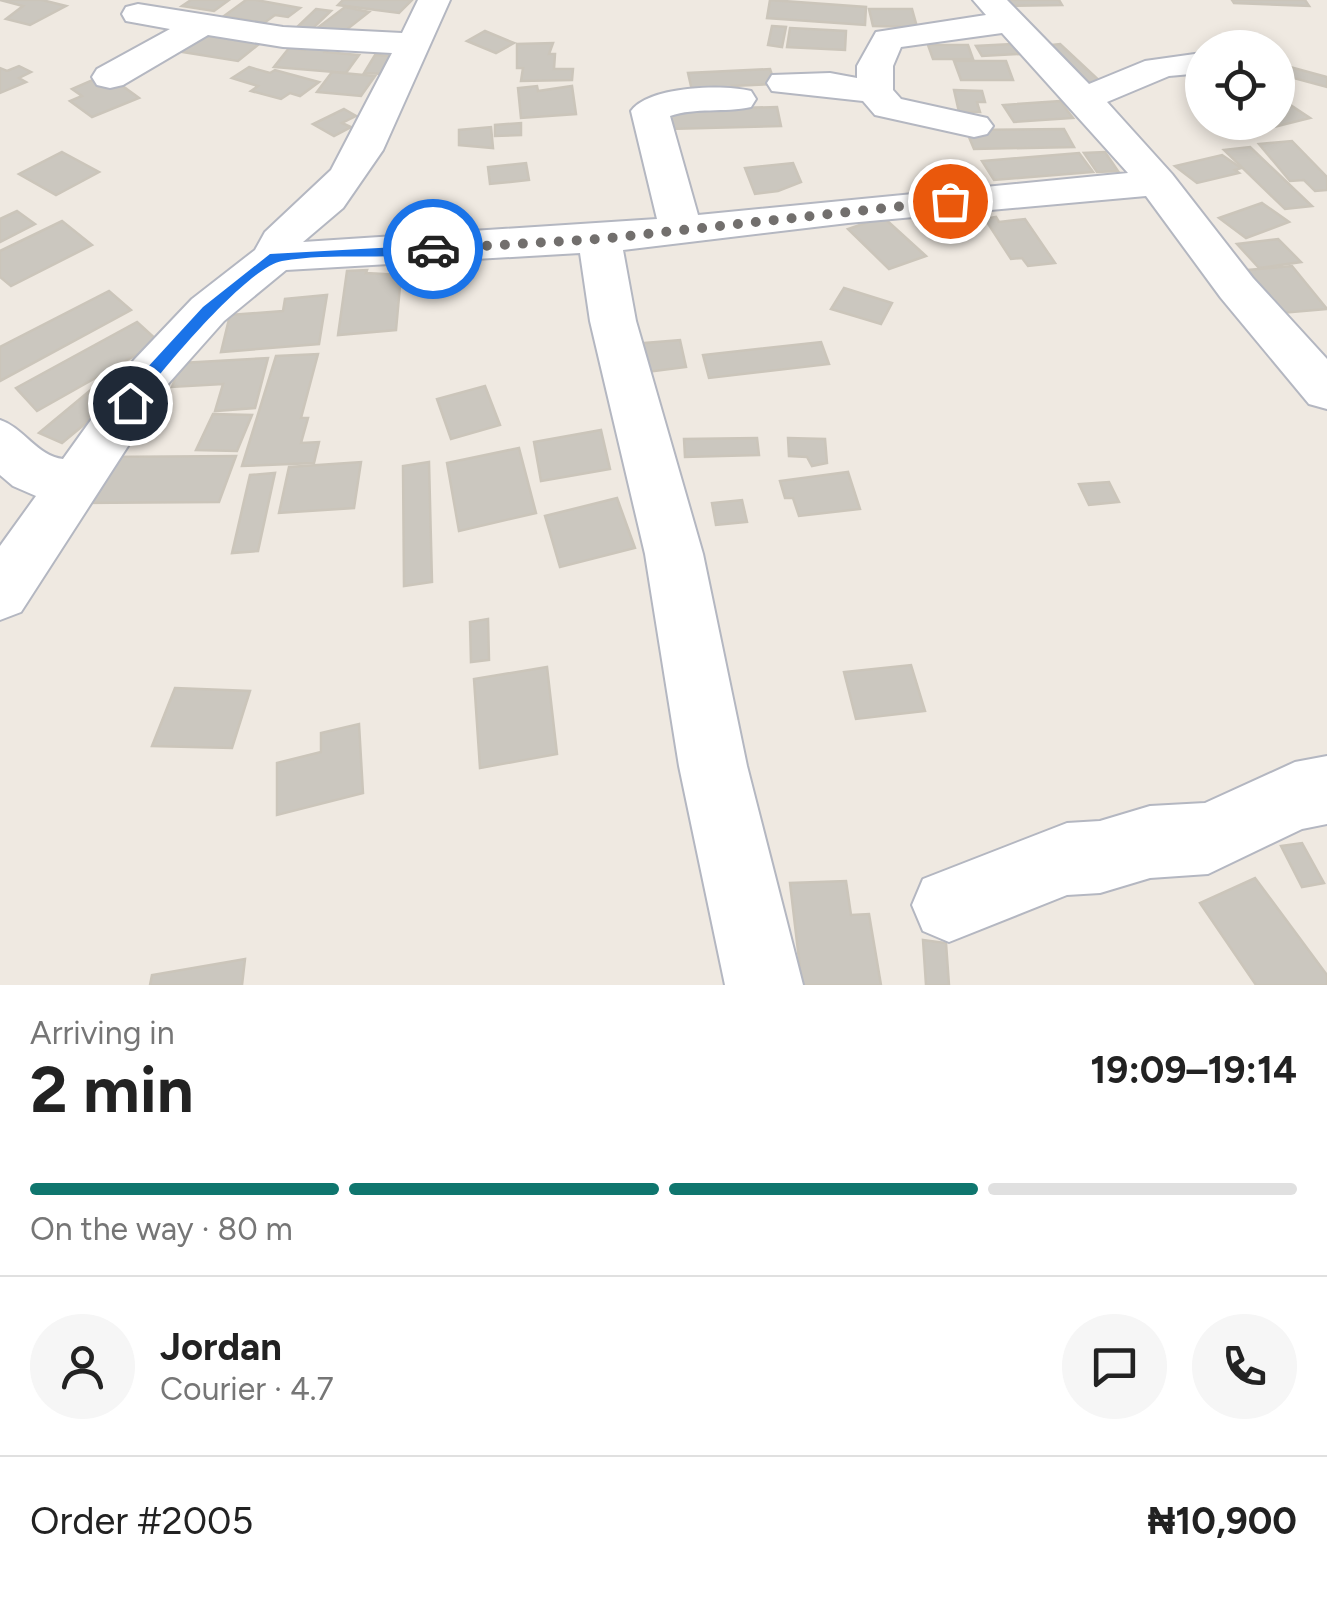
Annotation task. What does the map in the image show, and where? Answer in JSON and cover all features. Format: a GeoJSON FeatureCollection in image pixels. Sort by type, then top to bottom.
{"type":"FeatureCollection","features":[{"type":"Feature","properties":{"kind":"street"},"geometry":{"type":"LineString","coordinates":[[0,594],[152,372],[208,310],[274,257],[280,241],[293,226],[328,200],[346,178],[364,150],[434,0]]}},
{"type":"Feature","properties":{"kind":"street"},"geometry":{"type":"LineString","coordinates":[[874,92],[875,66],[888,40],[999,11],[1158,183],[1238,288],[1320,383]]}},
{"type":"Feature","properties":{"kind":"street"},"geometry":{"type":"LineString","coordinates":[[138,14],[283,37],[414,44]]}},
{"type":"Feature","properties":{"kind":"street"},"geometry":{"type":"LineString","coordinates":[[110,78],[201,25]]}},
{"type":"Feature","properties":{"kind":"street"},"geometry":{"type":"LineString","coordinates":[[1084,100],[1142,75],[1185,63]]}},
{"type":"Feature","properties":{"kind":"street"},"geometry":{"type":"LineString","coordinates":[[785,84],[830,84],[874,92],[888,107],[974,126]]}},
{"type":"Feature","properties":{"kind":"street"},"geometry":{"type":"LineString","coordinates":[[682,230],[650,111],[679,101],[738,99]]}},
{"type":"Feature","properties":{"kind":"street"},"geometry":{"type":"LineString","coordinates":[[274,257],[600,239],[848,210],[1158,183]]}},
{"type":"Feature","properties":{"kind":"street"},"geometry":{"type":"LineString","coordinates":[[600,239],[613,320],[674,554],[713,766],[764,985]]}},
{"type":"Feature","properties":{"kind":"street"},"geometry":{"type":"LineString","coordinates":[[1320,383],[1327,321]]}},
{"type":"Feature","properties":{"kind":"street"},"geometry":{"type":"LineString","coordinates":[[0,440],[35,476],[47,481],[75,480]]}},
{"type":"Feature","properties":{"kind":"street"},"geometry":{"type":"LineString","coordinates":[[948,905],[1067,859],[1100,857],[1150,842],[1208,838],[1295,796],[1327,790]]}},
{"type":"Feature","properties":{"kind":"building"},"geometry":{"type":"Polygon","coordinates":[[[0,0],[42,0],[66,6],[30,25],[6,19],[23,6],[0,0]]]}},
{"type":"Feature","properties":{"kind":"building"},"geometry":{"type":"Polygon","coordinates":[[[191,0],[229,0],[214,11],[182,6],[191,0]]]}},
{"type":"Feature","properties":{"kind":"building"},"geometry":{"type":"Polygon","coordinates":[[[246,0],[300,8],[288,17],[275,15],[264,23],[224,16],[246,0]]]}},
{"type":"Feature","properties":{"kind":"building"},"geometry":{"type":"Polygon","coordinates":[[[343,0],[412,0],[399,13],[338,5],[343,0]]]}},
{"type":"Feature","properties":{"kind":"building"},"geometry":{"type":"Polygon","coordinates":[[[770,0],[866,7],[865,25],[767,18],[770,0]]]}},
{"type":"Feature","properties":{"kind":"building"},"geometry":{"type":"Polygon","coordinates":[[[1004,0],[1059,0],[1062,5],[1007,6],[1004,0]]]}},
{"type":"Feature","properties":{"kind":"building"},"geometry":{"type":"Polygon","coordinates":[[[1232,0],[1305,0],[1309,6],[1234,3],[1232,0]]]}},
{"type":"Feature","properties":{"kind":"building"},"geometry":{"type":"Polygon","coordinates":[[[345,7],[369,12],[341,34],[316,29],[345,7]]]}},
{"type":"Feature","properties":{"kind":"building"},"geometry":{"type":"Polygon","coordinates":[[[316,9],[331,11],[310,31],[295,29],[316,9]]]}},
{"type":"Feature","properties":{"kind":"building"},"geometry":{"type":"Polygon","coordinates":[[[869,9],[912,9],[917,27],[873,26],[869,9]]]}},
{"type":"Feature","properties":{"kind":"building"},"geometry":{"type":"Polygon","coordinates":[[[772,26],[786,27],[782,47],[768,45],[772,26]]]}},
{"type":"Feature","properties":{"kind":"building"},"geometry":{"type":"Polygon","coordinates":[[[790,28],[846,31],[845,50],[787,47],[790,28]]]}},
{"type":"Feature","properties":{"kind":"building"},"geometry":{"type":"Polygon","coordinates":[[[485,31],[514,43],[496,53],[467,41],[485,31]]]}},
{"type":"Feature","properties":{"kind":"building"},"geometry":{"type":"Polygon","coordinates":[[[198,34],[259,44],[238,61],[176,51],[198,34]]]}},
{"type":"Feature","properties":{"kind":"building"},"geometry":{"type":"Polygon","coordinates":[[[553,43],[549,54],[555,54],[554,69],[573,69],[572,80],[521,81],[523,68],[517,68],[517,44],[553,43]]]}},
{"type":"Feature","properties":{"kind":"building"},"geometry":{"type":"Polygon","coordinates":[[[310,44],[330,46],[325,52],[359,55],[346,73],[274,67],[289,48],[305,50],[310,44]]]}},
{"type":"Feature","properties":{"kind":"building"},"geometry":{"type":"Polygon","coordinates":[[[1012,44],[1019,54],[982,56],[976,46],[1012,44]]]}},
{"type":"Feature","properties":{"kind":"building"},"geometry":{"type":"Polygon","coordinates":[[[1060,44],[1106,87],[1087,90],[1043,46],[1060,44]]]}},
{"type":"Feature","properties":{"kind":"building"},"geometry":{"type":"Polygon","coordinates":[[[928,45],[968,45],[973,59],[933,59],[928,45]]]}},
{"type":"Feature","properties":{"kind":"building"},"geometry":{"type":"Polygon","coordinates":[[[375,55],[395,56],[384,74],[364,73],[375,55]]]}},
{"type":"Feature","properties":{"kind":"building"},"geometry":{"type":"Polygon","coordinates":[[[954,61],[1006,61],[1013,80],[961,80],[954,61]]]}},
{"type":"Feature","properties":{"kind":"building"},"geometry":{"type":"Polygon","coordinates":[[[19,66],[31,72],[19,78],[26,82],[0,93],[0,68],[7,71],[19,66]]]}},
{"type":"Feature","properties":{"kind":"building"},"geometry":{"type":"Polygon","coordinates":[[[249,67],[319,82],[300,96],[290,93],[281,99],[251,91],[258,86],[232,78],[249,67]]]}},
{"type":"Feature","properties":{"kind":"building"},"geometry":{"type":"Polygon","coordinates":[[[1295,68],[1327,77],[1327,87],[1295,78],[1295,68]]]}},
{"type":"Feature","properties":{"kind":"building"},"geometry":{"type":"Polygon","coordinates":[[[770,69],[775,84],[732,86],[734,93],[693,95],[688,73],[770,69]]]}},
{"type":"Feature","properties":{"kind":"building"},"geometry":{"type":"Polygon","coordinates":[[[332,72],[375,76],[361,96],[317,92],[332,72]]]}},
{"type":"Feature","properties":{"kind":"building"},"geometry":{"type":"Polygon","coordinates":[[[95,79],[117,82],[139,98],[92,117],[70,101],[82,96],[72,89],[95,79]]]}},
{"type":"Feature","properties":{"kind":"building"},"geometry":{"type":"Polygon","coordinates":[[[537,86],[538,91],[572,86],[576,114],[521,118],[518,88],[537,86]]]}},
{"type":"Feature","properties":{"kind":"building"},"geometry":{"type":"Polygon","coordinates":[[[954,90],[982,91],[985,102],[977,102],[980,112],[959,112],[954,90]]]}},
{"type":"Feature","properties":{"kind":"building"},"geometry":{"type":"Polygon","coordinates":[[[1060,101],[1073,118],[1014,122],[1003,105],[1060,101]]]}},
{"type":"Feature","properties":{"kind":"building"},"geometry":{"type":"Polygon","coordinates":[[[777,107],[781,126],[669,129],[667,110],[777,107]]]}},
{"type":"Feature","properties":{"kind":"building"},"geometry":{"type":"Polygon","coordinates":[[[1295,108],[1310,118],[1295,122],[1295,108]]]}},
{"type":"Feature","properties":{"kind":"building"},"geometry":{"type":"Polygon","coordinates":[[[344,109],[356,116],[342,123],[351,127],[334,136],[313,124],[344,109]]]}},
{"type":"Feature","properties":{"kind":"building"},"geometry":{"type":"Polygon","coordinates":[[[521,123],[521,135],[495,136],[495,125],[521,123]]]}},
{"type":"Feature","properties":{"kind":"building"},"geometry":{"type":"Polygon","coordinates":[[[491,127],[493,148],[459,145],[459,130],[491,127]]]}},
{"type":"Feature","properties":{"kind":"building"},"geometry":{"type":"Polygon","coordinates":[[[1064,129],[1074,147],[974,149],[966,130],[1064,129]]]}},
{"type":"Feature","properties":{"kind":"building"},"geometry":{"type":"Polygon","coordinates":[[[1292,141],[1327,177],[1327,190],[1315,191],[1304,180],[1290,181],[1259,144],[1292,141]]]}},
{"type":"Feature","properties":{"kind":"building"},"geometry":{"type":"Polygon","coordinates":[[[1250,147],[1312,206],[1285,209],[1224,150],[1250,147]]]}},
{"type":"Feature","properties":{"kind":"building"},"geometry":{"type":"Polygon","coordinates":[[[62,152],[99,172],[56,195],[19,174],[62,152]]]}},
{"type":"Feature","properties":{"kind":"building"},"geometry":{"type":"Polygon","coordinates":[[[1105,152],[1118,171],[1097,172],[1084,153],[1105,152]]]}},
{"type":"Feature","properties":{"kind":"building"},"geometry":{"type":"Polygon","coordinates":[[[1079,153],[1093,172],[994,180],[982,161],[1079,153]]]}},
{"type":"Feature","properties":{"kind":"building"},"geometry":{"type":"Polygon","coordinates":[[[1222,155],[1241,168],[1235,170],[1239,173],[1197,183],[1175,166],[1222,155]]]}},
{"type":"Feature","properties":{"kind":"building"},"geometry":{"type":"Polygon","coordinates":[[[526,163],[529,180],[490,184],[488,167],[526,163]]]}},
{"type":"Feature","properties":{"kind":"building"},"geometry":{"type":"Polygon","coordinates":[[[793,163],[801,182],[755,194],[745,168],[793,163]]]}},
{"type":"Feature","properties":{"kind":"building"},"geometry":{"type":"Polygon","coordinates":[[[971,168],[980,181],[936,185],[928,173],[971,168]]]}},
{"type":"Feature","properties":{"kind":"building"},"geometry":{"type":"Polygon","coordinates":[[[1262,203],[1289,222],[1246,238],[1219,218],[1262,203]]]}},
{"type":"Feature","properties":{"kind":"building"},"geometry":{"type":"Polygon","coordinates":[[[17,211],[35,224],[0,242],[0,219],[17,211]]]}},
{"type":"Feature","properties":{"kind":"building"},"geometry":{"type":"Polygon","coordinates":[[[883,217],[926,256],[889,269],[848,229],[883,217]]]}},
{"type":"Feature","properties":{"kind":"building"},"geometry":{"type":"Polygon","coordinates":[[[996,217],[999,222],[1025,219],[1055,263],[1028,266],[1022,258],[1011,259],[985,219],[996,217]]]}},
{"type":"Feature","properties":{"kind":"building"},"geometry":{"type":"Polygon","coordinates":[[[62,221],[92,245],[11,286],[0,277],[0,251],[62,221]]]}},
{"type":"Feature","properties":{"kind":"building"},"geometry":{"type":"Polygon","coordinates":[[[1278,239],[1301,262],[1259,268],[1237,244],[1278,239]]]}},
{"type":"Feature","properties":{"kind":"building"},"geometry":{"type":"Polygon","coordinates":[[[1292,266],[1327,309],[1281,313],[1247,270],[1292,266]]]}},
{"type":"Feature","properties":{"kind":"building"},"geometry":{"type":"Polygon","coordinates":[[[367,270],[366,273],[401,275],[396,330],[338,335],[347,271],[367,270]]]}},
{"type":"Feature","properties":{"kind":"building"},"geometry":{"type":"Polygon","coordinates":[[[844,288],[892,303],[881,324],[831,309],[844,288]]]}},
{"type":"Feature","properties":{"kind":"building"},"geometry":{"type":"Polygon","coordinates":[[[109,291],[131,310],[0,381],[0,347],[109,291]]]}},
{"type":"Feature","properties":{"kind":"building"},"geometry":{"type":"Polygon","coordinates":[[[327,295],[319,344],[221,352],[230,315],[283,311],[285,299],[327,295]]]}},
{"type":"Feature","properties":{"kind":"building"},"geometry":{"type":"Polygon","coordinates":[[[137,322],[159,342],[37,411],[16,388],[137,322]]]}},
{"type":"Feature","properties":{"kind":"building"},"geometry":{"type":"Polygon","coordinates":[[[680,340],[686,367],[638,373],[633,344],[680,340]]]}},
{"type":"Feature","properties":{"kind":"building"},"geometry":{"type":"Polygon","coordinates":[[[821,342],[829,364],[709,378],[703,355],[821,342]]]}},
{"type":"Feature","properties":{"kind":"building"},"geometry":{"type":"Polygon","coordinates":[[[318,354],[301,418],[308,418],[301,443],[319,442],[314,463],[242,466],[276,356],[318,354]]]}},
{"type":"Feature","properties":{"kind":"building"},"geometry":{"type":"Polygon","coordinates":[[[268,358],[255,408],[215,411],[223,384],[172,387],[181,363],[268,358]]]}},
{"type":"Feature","properties":{"kind":"building"},"geometry":{"type":"Polygon","coordinates":[[[110,374],[133,384],[62,443],[39,433],[110,374]]]}},
{"type":"Feature","properties":{"kind":"building"},"geometry":{"type":"Polygon","coordinates":[[[485,386],[500,425],[451,439],[437,399],[485,386]]]}},
{"type":"Feature","properties":{"kind":"building"},"geometry":{"type":"Polygon","coordinates":[[[213,414],[252,415],[237,451],[196,450],[213,414]]]}},
{"type":"Feature","properties":{"kind":"building"},"geometry":{"type":"Polygon","coordinates":[[[601,430],[610,469],[541,481],[534,442],[601,430]]]}},
{"type":"Feature","properties":{"kind":"building"},"geometry":{"type":"Polygon","coordinates":[[[757,438],[759,455],[685,457],[684,439],[757,438]]]}},
{"type":"Feature","properties":{"kind":"building"},"geometry":{"type":"Polygon","coordinates":[[[788,438],[825,439],[827,463],[812,466],[807,457],[789,456],[788,438]]]}},
{"type":"Feature","properties":{"kind":"building"},"geometry":{"type":"Polygon","coordinates":[[[519,448],[536,513],[459,531],[447,463],[519,448]]]}},
{"type":"Feature","properties":{"kind":"building"},"geometry":{"type":"Polygon","coordinates":[[[236,456],[219,502],[79,503],[102,457],[236,456]]]}},
{"type":"Feature","properties":{"kind":"building"},"geometry":{"type":"Polygon","coordinates":[[[361,462],[354,508],[279,513],[289,467],[361,462]]]}},
{"type":"Feature","properties":{"kind":"building"},"geometry":{"type":"Polygon","coordinates":[[[429,462],[432,582],[404,586],[403,466],[429,462]]]}},
{"type":"Feature","properties":{"kind":"building"},"geometry":{"type":"Polygon","coordinates":[[[848,472],[860,509],[799,516],[793,498],[785,498],[780,481],[848,472]]]}},
{"type":"Feature","properties":{"kind":"building"},"geometry":{"type":"Polygon","coordinates":[[[275,473],[258,551],[232,553],[250,475],[275,473]]]}},
{"type":"Feature","properties":{"kind":"building"},"geometry":{"type":"Polygon","coordinates":[[[1109,482],[1119,502],[1089,505],[1079,484],[1109,482]]]}},
{"type":"Feature","properties":{"kind":"building"},"geometry":{"type":"Polygon","coordinates":[[[617,498],[635,548],[560,567],[545,516],[617,498]]]}},
{"type":"Feature","properties":{"kind":"building"},"geometry":{"type":"Polygon","coordinates":[[[742,500],[747,522],[716,525],[712,503],[742,500]]]}},
{"type":"Feature","properties":{"kind":"building"},"geometry":{"type":"Polygon","coordinates":[[[488,619],[489,660],[471,662],[470,622],[488,619]]]}},
{"type":"Feature","properties":{"kind":"building"},"geometry":{"type":"Polygon","coordinates":[[[911,665],[925,711],[856,719],[844,672],[911,665]]]}},
{"type":"Feature","properties":{"kind":"building"},"geometry":{"type":"Polygon","coordinates":[[[547,667],[557,754],[480,768],[474,679],[547,667]]]}},
{"type":"Feature","properties":{"kind":"building"},"geometry":{"type":"Polygon","coordinates":[[[175,688],[250,691],[232,748],[152,746],[175,688]]]}},
{"type":"Feature","properties":{"kind":"building"},"geometry":{"type":"Polygon","coordinates":[[[359,724],[363,793],[277,815],[277,763],[321,752],[321,733],[359,724]]]}},
{"type":"Feature","properties":{"kind":"building"},"geometry":{"type":"Polygon","coordinates":[[[1302,843],[1324,883],[1302,887],[1281,846],[1302,843]]]}},
{"type":"Feature","properties":{"kind":"building"},"geometry":{"type":"Polygon","coordinates":[[[1255,878],[1327,975],[1327,985],[1256,985],[1200,903],[1255,878]]]}},
{"type":"Feature","properties":{"kind":"building"},"geometry":{"type":"Polygon","coordinates":[[[846,881],[851,915],[869,914],[881,985],[802,985],[790,883],[846,881]]]}},
{"type":"Feature","properties":{"kind":"building"},"geometry":{"type":"Polygon","coordinates":[[[923,940],[946,943],[949,985],[926,985],[923,940]]]}},
{"type":"Feature","properties":{"kind":"building"},"geometry":{"type":"Polygon","coordinates":[[[245,959],[242,985],[150,985],[152,975],[245,959]]]}},
{"type":"Feature","properties":{"kind":"way so far"},"geometry":{"type":"LineString","coordinates":[[433,249],[600,239],[950,201]]}},
{"type":"Feature","properties":{"kind":"route"},"geometry":{"type":"LineString","coordinates":[[130,403],[152,372],[208,310],[274,257],[433,249]]}}]}
